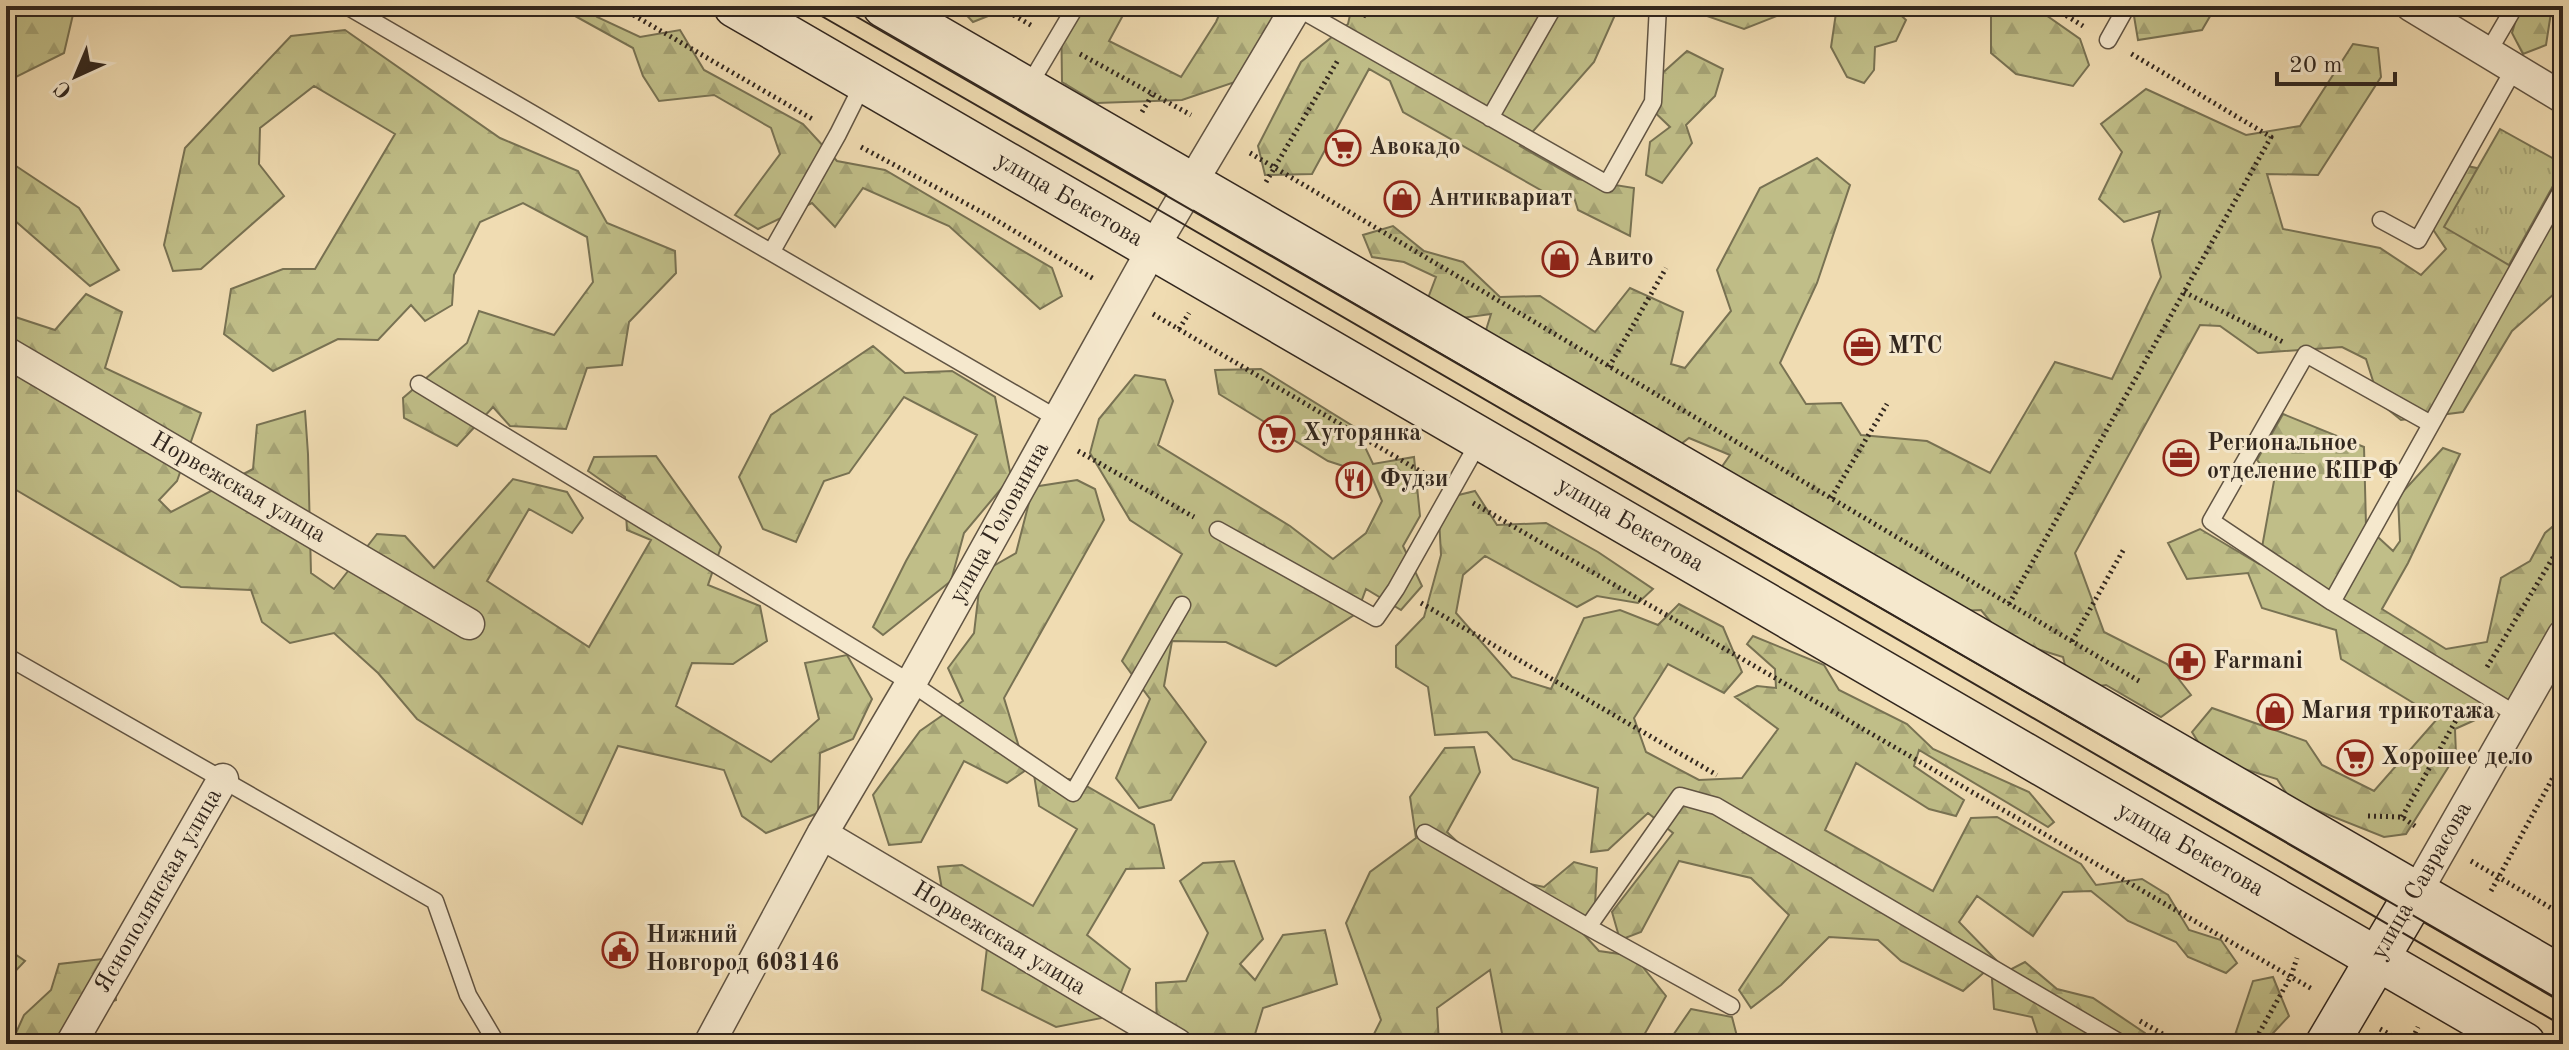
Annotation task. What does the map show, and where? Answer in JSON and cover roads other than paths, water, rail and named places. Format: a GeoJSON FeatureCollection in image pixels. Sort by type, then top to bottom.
{"type":"FeatureCollection","features":[{"type":"Feature","properties":{"kind":"main road","name":"улица Бекетова"},"geometry":{"type":"LineString","coordinates":[[735,6],[2524,1044]]}},
{"type":"Feature","properties":{"kind":"main road"},"geometry":{"type":"LineString","coordinates":[[884,6],[2563,978]]}},
{"type":"Feature","properties":{"kind":"main road","name":"улица Саврасова"},"geometry":{"type":"LineString","coordinates":[[2327,1044],[2416,893]]}},
{"type":"Feature","properties":{"kind":"street"},"geometry":{"type":"LineString","coordinates":[[2411,6],[2563,98]]}},
{"type":"Feature","properties":{"kind":"street","name":"улица Головнина"},"geometry":{"type":"LineString","coordinates":[[709,1044],[822,834],[911,683],[1153,248],[1297,7]]}},
{"type":"Feature","properties":{"kind":"street","name":"Норвежская улица"},"geometry":{"type":"LineString","coordinates":[[6,352],[469,624]]}},
{"type":"Feature","properties":{"kind":"street","name":"улица Саврасова"},"geometry":{"type":"LineString","coordinates":[[2416,893],[2563,635]]}},
{"type":"Feature","properties":{"kind":"street","name":"Яснополянская улица"},"geometry":{"type":"LineString","coordinates":[[71,1044],[223,779]]}},
{"type":"Feature","properties":{"kind":"street","name":"Норвежская улица"},"geometry":{"type":"LineString","coordinates":[[822,834],[1177,1044]]}},
{"type":"Feature","properties":{"kind":"lane"},"geometry":{"type":"LineString","coordinates":[[347,6],[772,251],[1053,427]]}},
{"type":"Feature","properties":{"kind":"lane"},"geometry":{"type":"LineString","coordinates":[[1027,88],[1076,6]]}},
{"type":"Feature","properties":{"kind":"lane"},"geometry":{"type":"LineString","coordinates":[[1490,118],[1554,6]]}},
{"type":"Feature","properties":{"kind":"lane"},"geometry":{"type":"LineString","coordinates":[[1297,7],[1607,184],[1653,102],[1658,6]]}},
{"type":"Feature","properties":{"kind":"lane"},"geometry":{"type":"LineString","coordinates":[[2108,40],[2127,6]]}},
{"type":"Feature","properties":{"kind":"lane"},"geometry":{"type":"LineString","coordinates":[[2487,54],[2515,6]]}},
{"type":"Feature","properties":{"kind":"lane"},"geometry":{"type":"LineString","coordinates":[[2381,220],[2418,240],[2514,69]]}},
{"type":"Feature","properties":{"kind":"lane"},"geometry":{"type":"LineString","coordinates":[[772,251],[864,81]]}},
{"type":"Feature","properties":{"kind":"lane"},"geometry":{"type":"LineString","coordinates":[[2332,602],[2563,188]]}},
{"type":"Feature","properties":{"kind":"lane"},"geometry":{"type":"LineString","coordinates":[[2431,424],[2306,354],[2211,521],[2332,602],[2517,715]]}},
{"type":"Feature","properties":{"kind":"lane"},"geometry":{"type":"LineString","coordinates":[[419,384],[911,683],[1073,793],[1182,605]]}},
{"type":"Feature","properties":{"kind":"lane"},"geometry":{"type":"LineString","coordinates":[[1218,530],[1376,618],[1480,438]]}},
{"type":"Feature","properties":{"kind":"lane"},"geometry":{"type":"LineString","coordinates":[[6,656],[435,901],[468,995],[497,1044]]}},
{"type":"Feature","properties":{"kind":"lane"},"geometry":{"type":"LineString","coordinates":[[1588,927],[1680,796],[1716,806],[2122,1044]]}},
{"type":"Feature","properties":{"kind":"lane"},"geometry":{"type":"LineString","coordinates":[[1425,833],[1731,1006]]}},
{"type":"Feature","properties":{"kind":"tram line"},"geometry":{"type":"LineString","coordinates":[[804,6],[2563,1026]]}},
{"type":"Feature","properties":{"kind":"tram line"},"geometry":{"type":"LineString","coordinates":[[838,6],[2563,1002]]}},
{"type":"Feature","properties":{"kind":"place","name":"Авокадо"},"geometry":{"type":"Point","coordinates":[1343,148]}},
{"type":"Feature","properties":{"kind":"place","name":"Антиквариат"},"geometry":{"type":"Point","coordinates":[1402,199]}},
{"type":"Feature","properties":{"kind":"place","name":"Авито"},"geometry":{"type":"Point","coordinates":[1560,259]}},
{"type":"Feature","properties":{"kind":"place","name":"МТС"},"geometry":{"type":"Point","coordinates":[1862,347]}},
{"type":"Feature","properties":{"kind":"place","name":"Хуторянка"},"geometry":{"type":"Point","coordinates":[1277,434]}},
{"type":"Feature","properties":{"kind":"place","name":"Региональное отделение КПРФ"},"geometry":{"type":"Point","coordinates":[2181,458]}},
{"type":"Feature","properties":{"kind":"place","name":"Фудзи"},"geometry":{"type":"Point","coordinates":[1354,480]}},
{"type":"Feature","properties":{"kind":"place","name":"Farmani"},"geometry":{"type":"Point","coordinates":[2187,662]}},
{"type":"Feature","properties":{"kind":"place","name":"Магия трикотажа"},"geometry":{"type":"Point","coordinates":[2275,712]}},
{"type":"Feature","properties":{"kind":"place","name":"Хорошее дело"},"geometry":{"type":"Point","coordinates":[2355,758]}},
{"type":"Feature","properties":{"kind":"place","name":"Нижний Новгород 603146"},"geometry":{"type":"Point","coordinates":[620,950]}}]}
